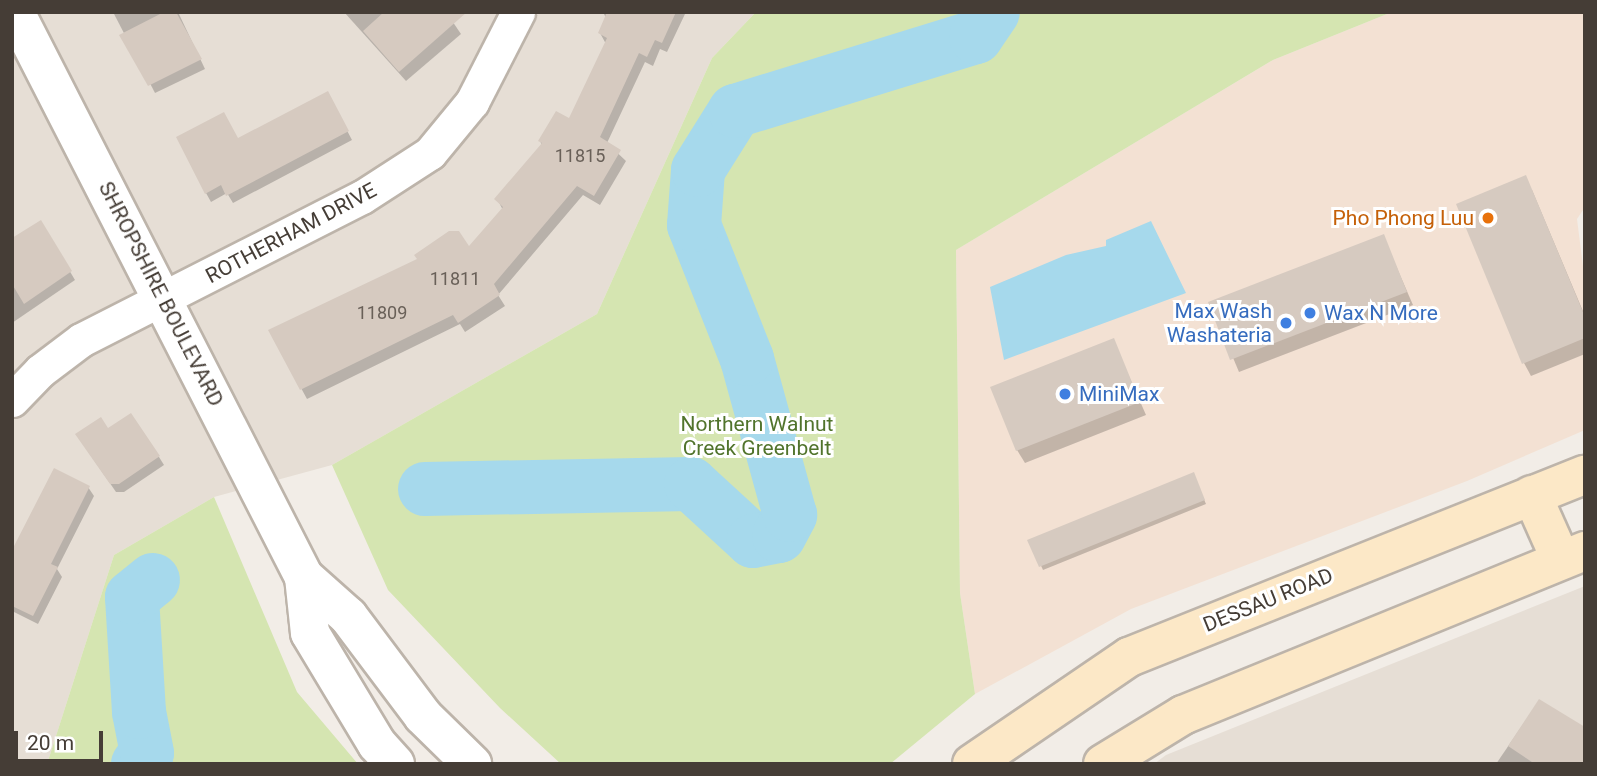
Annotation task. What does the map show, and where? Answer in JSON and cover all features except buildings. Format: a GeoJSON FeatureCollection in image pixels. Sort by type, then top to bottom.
{"type":"FeatureCollection","features":[{"type":"Feature","properties":{"kind":"main road","name":"DESSAU ROAD"},"geometry":{"type":"LineString","coordinates":[[972,764],[1129,657],[1585,475]]}},
{"type":"Feature","properties":{"kind":"main road"},"geometry":{"type":"LineString","coordinates":[[1103,764],[1184,715],[1573,555],[1532,495]]}},
{"type":"Feature","properties":{"kind":"street","name":"SHROPSHIRE BOULEVARD"},"geometry":{"type":"LineString","coordinates":[[15,12],[166,300],[304,578],[310,633],[377,744],[395,764]]}},
{"type":"Feature","properties":{"kind":"street","name":"ROTHERHAM DRIVE"},"geometry":{"type":"LineString","coordinates":[[12,400],[40,371],[82,340],[166,300],[362,197],[430,153],[472,102],[518,12]]}},
{"type":"Feature","properties":{"kind":"street","name":"SHROPSHIRE BOULEVARD"},"geometry":{"type":"LineString","coordinates":[[304,578],[348,616],[423,716],[472,764]]}},
{"type":"Feature","properties":{"kind":"shaded area"},"geometry":{"type":"Polygon","coordinates":[[[12,12],[756,12],[712,58],[597,314],[332,465],[214,497],[114,555],[47,764],[12,764],[12,12]]]}},
{"type":"Feature","properties":{"kind":"shaded area"},"geometry":{"type":"Polygon","coordinates":[[[1392,12],[1585,12],[1585,207],[1577,219],[1585,282],[1585,430],[1467,481],[1131,609],[975,694],[960,593],[956,250],[1273,60],[1392,12]]]}},
{"type":"Feature","properties":{"kind":"shaded area"},"geometry":{"type":"Polygon","coordinates":[[[1585,586],[1585,764],[1154,764],[1166,755],[1585,586]]]}},
{"type":"Feature","properties":{"kind":"green space","name":"Northern Walnut Creek Greenbelt"},"geometry":{"type":"Polygon","coordinates":[[[756,12],[1392,12],[1273,60],[956,250],[960,593],[975,694],[890,764],[561,764],[500,708],[388,590],[332,465],[597,314],[712,58],[756,12]]]}},
{"type":"Feature","properties":{"kind":"green space"},"geometry":{"type":"Polygon","coordinates":[[[214,497],[297,692],[358,764],[47,764],[114,555],[214,497]]]}},
{"type":"Feature","properties":{"kind":"water"},"geometry":{"type":"Polygon","coordinates":[[[1151,221],[1186,293],[1004,360],[990,287],[1066,255],[1106,246],[1106,240],[1151,221]]]}},
{"type":"Feature","properties":{"kind":"waterway"},"geometry":{"type":"LineString","coordinates":[[425,489],[691,484],[753,541],[779,536],[790,515],[747,359],[694,225],[698,170],[735,111],[976,37],[993,12]]}},
{"type":"Feature","properties":{"kind":"waterway"},"geometry":{"type":"LineString","coordinates":[[138,764],[147,753],[139,712],[132,597],[153,580]]}},
{"type":"Feature","properties":{"kind":"place","name":"Pho Phong Luu"},"geometry":{"type":"Point","coordinates":[1488,218]}},
{"type":"Feature","properties":{"kind":"place","name":"Wax N More"},"geometry":{"type":"Point","coordinates":[1310,313]}},
{"type":"Feature","properties":{"kind":"place","name":"Max Wash Washateria"},"geometry":{"type":"Point","coordinates":[1286,323]}},
{"type":"Feature","properties":{"kind":"place","name":"MiniMax"},"geometry":{"type":"Point","coordinates":[1065,394]}}]}
